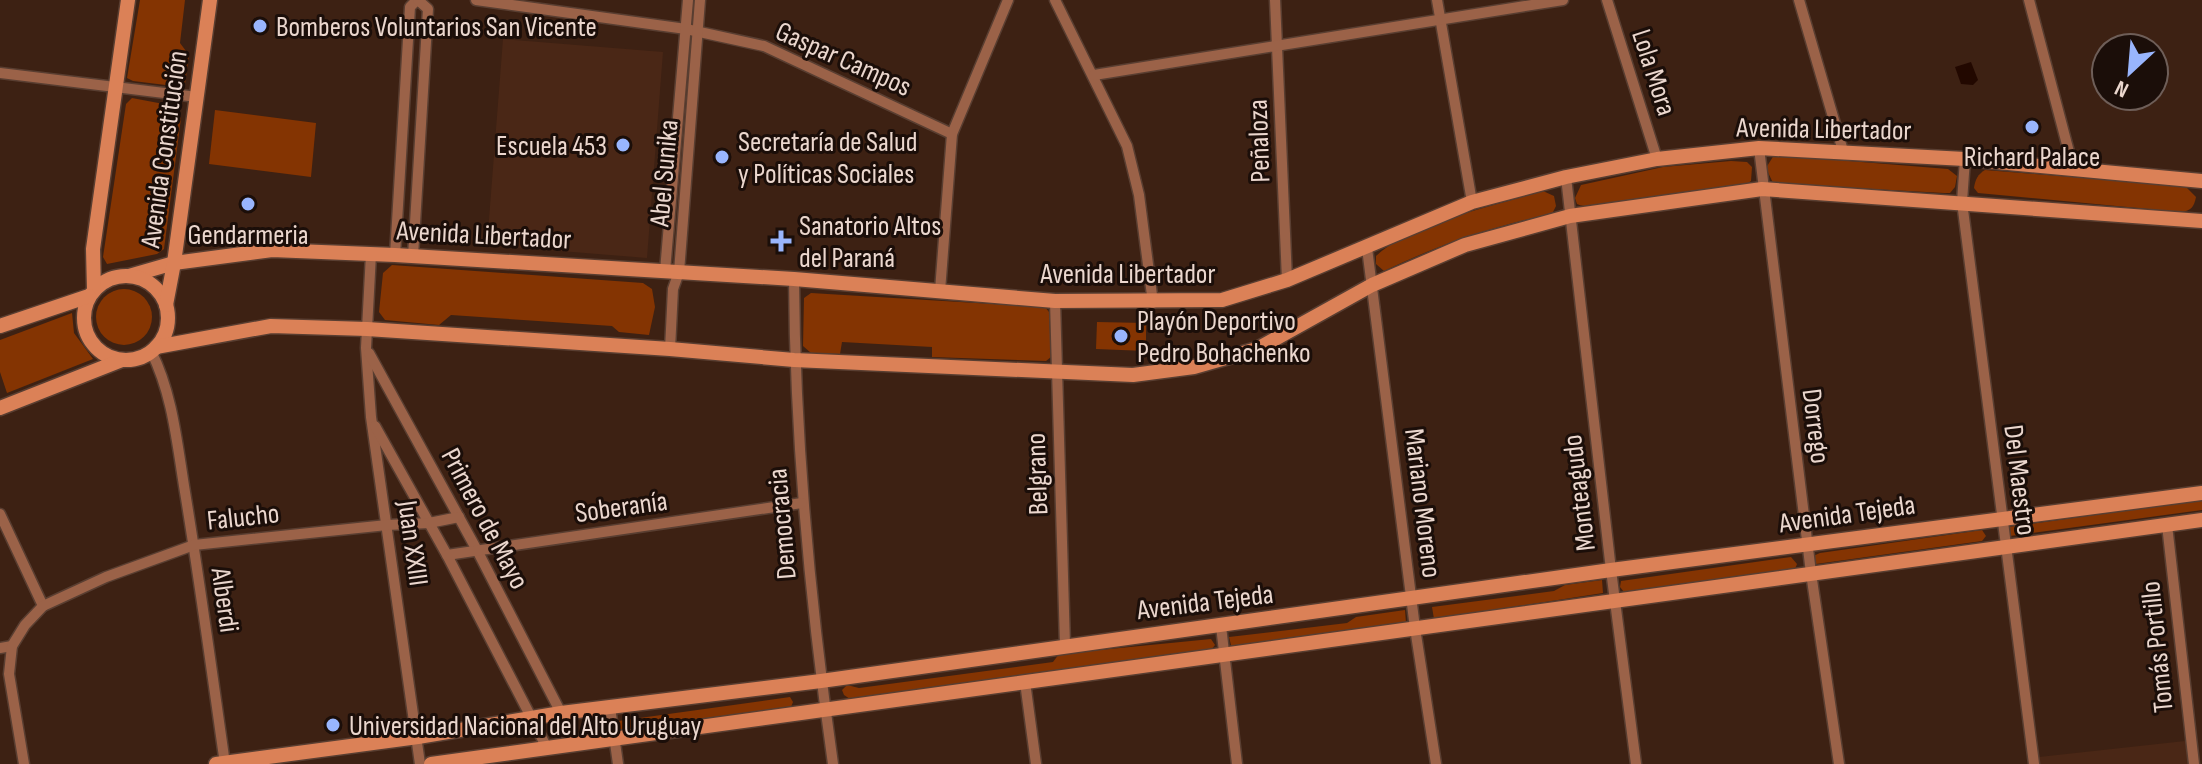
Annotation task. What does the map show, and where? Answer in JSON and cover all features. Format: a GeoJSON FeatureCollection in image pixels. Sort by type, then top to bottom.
{"type":"FeatureCollection","features":[{"type":"Feature","properties":{"kind":"main road","name":"Avenida Constitución"},"geometry":{"type":"LineString","coordinates":[[91,293],[93,249],[128,0]]}},
{"type":"Feature","properties":{"kind":"main road","name":"Avenida Constitución"},"geometry":{"type":"LineString","coordinates":[[166,305],[210,0]]}},
{"type":"Feature","properties":{"kind":"main road","name":"Avenida Libertador"},"geometry":{"type":"LineString","coordinates":[[129,276],[174,263],[272,250],[794,279],[1055,301],[1153,303],[1222,300],[1287,280],[1472,202],[1566,177],[1657,159],[1759,148],[1843,151],[2202,181]]}},
{"type":"Feature","properties":{"kind":"main road"},"geometry":{"type":"LineString","coordinates":[[91,293],[84,309],[88,337],[109,356],[123,359],[138,358],[154,349],[271,326],[367,329],[794,360],[1133,375],[1194,367],[1257,349],[1372,285],[1465,245],[1570,216],[1762,189],[2202,221]]}},
{"type":"Feature","properties":{"kind":"main road"},"geometry":{"type":"LineString","coordinates":[[0,326],[91,293],[116,276],[129,276],[145,280],[158,290],[166,305],[167,326],[154,349]]}},
{"type":"Feature","properties":{"kind":"main road"},"geometry":{"type":"LineString","coordinates":[[1,404],[123,359]]}},
{"type":"Feature","properties":{"kind":"main road","name":"Avenida Tejeda"},"geometry":{"type":"LineString","coordinates":[[222,764],[418,737],[561,713],[821,681],[1611,570],[2202,493]]}},
{"type":"Feature","properties":{"kind":"main road","name":"Avenida Tejeda"},"geometry":{"type":"LineString","coordinates":[[431,764],[2202,520]]}},
{"type":"Feature","properties":{"kind":"street"},"geometry":{"type":"LineString","coordinates":[[395,255],[410,7],[418,0],[428,9],[413,256]]}},
{"type":"Feature","properties":{"kind":"street","name":"Gaspar Campos"},"geometry":{"type":"LineString","coordinates":[[476,0],[686,29],[764,46],[952,134]]}},
{"type":"Feature","properties":{"kind":"street","name":"Abel Sunika"},"geometry":{"type":"LineString","coordinates":[[670,349],[688,0]]}},
{"type":"Feature","properties":{"kind":"street","name":"Abel Sunika"},"geometry":{"type":"LineString","coordinates":[[672,272],[700,0]]}},
{"type":"Feature","properties":{"kind":"street"},"geometry":{"type":"LineString","coordinates":[[940,291],[952,134],[1008,0]]}},
{"type":"Feature","properties":{"kind":"street"},"geometry":{"type":"LineString","coordinates":[[1055,0],[1127,146],[1139,195],[1153,303]]}},
{"type":"Feature","properties":{"kind":"street","name":"Peñaloza"},"geometry":{"type":"LineString","coordinates":[[1275,0],[1287,280]]}},
{"type":"Feature","properties":{"kind":"street"},"geometry":{"type":"LineString","coordinates":[[1437,0],[1472,202]]}},
{"type":"Feature","properties":{"kind":"street"},"geometry":{"type":"LineString","coordinates":[[1094,75],[1563,0]]}},
{"type":"Feature","properties":{"kind":"street","name":"Lola Mora"},"geometry":{"type":"LineString","coordinates":[[1607,0],[1657,159]]}},
{"type":"Feature","properties":{"kind":"street"},"geometry":{"type":"LineString","coordinates":[[1799,0],[1843,151]]}},
{"type":"Feature","properties":{"kind":"street"},"geometry":{"type":"LineString","coordinates":[[2029,0],[2074,171]]}},
{"type":"Feature","properties":{"kind":"street"},"geometry":{"type":"LineString","coordinates":[[0,73],[197,97]]}},
{"type":"Feature","properties":{"kind":"street","name":"Dorrego"},"geometry":{"type":"LineString","coordinates":[[1759,148],[1811,573],[1839,764]]}},
{"type":"Feature","properties":{"kind":"street","name":"Del Maestro"},"geometry":{"type":"LineString","coordinates":[[1965,159],[1962,202],[2031,763]]}},
{"type":"Feature","properties":{"kind":"street","name":"Monteagudo"},"geometry":{"type":"LineString","coordinates":[[1566,177],[1636,764]]}},
{"type":"Feature","properties":{"kind":"street","name":"Mariano Moreno"},"geometry":{"type":"LineString","coordinates":[[1367,248],[1411,600],[1436,764]]}},
{"type":"Feature","properties":{"kind":"street","name":"Juan XXIII"},"geometry":{"type":"LineString","coordinates":[[371,254],[366,348],[371,417],[420,764]]}},
{"type":"Feature","properties":{"kind":"street","name":"Democracia"},"geometry":{"type":"LineString","coordinates":[[794,279],[794,360],[802,503],[833,764]]}},
{"type":"Feature","properties":{"kind":"street","name":"Belgrano"},"geometry":{"type":"LineString","coordinates":[[1055,301],[1065,645]]}},
{"type":"Feature","properties":{"kind":"street","name":"Primero de Mayo"},"geometry":{"type":"LineString","coordinates":[[366,348],[478,552],[577,744]]}},
{"type":"Feature","properties":{"kind":"street","name":"Alberdi"},"geometry":{"type":"LineString","coordinates":[[154,349],[171,407],[194,545],[222,764]]}},
{"type":"Feature","properties":{"kind":"street","name":"Primero de Mayo"},"geometry":{"type":"LineString","coordinates":[[371,417],[547,748]]}},
{"type":"Feature","properties":{"kind":"street","name":"Soberanía"},"geometry":{"type":"LineString","coordinates":[[447,555],[802,503]]}},
{"type":"Feature","properties":{"kind":"street"},"geometry":{"type":"LineString","coordinates":[[0,514],[43,606],[25,625],[12,646],[9,674],[24,764]]}},
{"type":"Feature","properties":{"kind":"street","name":"Falucho"},"geometry":{"type":"LineString","coordinates":[[43,606],[106,577],[194,545],[429,523],[459,517]]}},
{"type":"Feature","properties":{"kind":"street","name":"Tomás Portillo"},"geometry":{"type":"LineString","coordinates":[[2167,525],[2194,764]]}},
{"type":"Feature","properties":{"kind":"street"},"geometry":{"type":"LineString","coordinates":[[1221,626],[1237,764]]}},
{"type":"Feature","properties":{"kind":"street"},"geometry":{"type":"LineString","coordinates":[[0,648],[12,646]]}},
{"type":"Feature","properties":{"kind":"street"},"geometry":{"type":"LineString","coordinates":[[1025,682],[1036,764]]}},
{"type":"Feature","properties":{"kind":"street"},"geometry":{"type":"LineString","coordinates":[[610,707],[618,764]]}},
{"type":"Feature","properties":{"kind":"street"},"geometry":{"type":"LineString","coordinates":[[2188,712],[2202,710]]}},
{"type":"Feature","properties":{"kind":"shaded area"},"geometry":{"type":"Polygon","coordinates":[[[140,0],[185,0],[180,43],[189,55],[182,87],[127,78],[140,0]]]}},
{"type":"Feature","properties":{"kind":"shaded area"},"geometry":{"type":"Polygon","coordinates":[[[503,39],[663,52],[647,258],[487,245],[503,39]]]}},
{"type":"Feature","properties":{"kind":"shaded area"},"geometry":{"type":"Polygon","coordinates":[[[1971,62],[1978,80],[1973,85],[1961,84],[1955,67],[1971,62]]]}},
{"type":"Feature","properties":{"kind":"shaded area"},"geometry":{"type":"Polygon","coordinates":[[[132,98],[169,105],[181,118],[164,249],[157,254],[107,264],[103,257],[126,104],[132,98]]]}},
{"type":"Feature","properties":{"kind":"shaded area"},"geometry":{"type":"Polygon","coordinates":[[[215,110],[316,123],[311,177],[209,164],[215,110]]]}},
{"type":"Feature","properties":{"kind":"shaded area"},"geometry":{"type":"Polygon","coordinates":[[[1774,155],[1948,169],[1957,176],[1950,193],[1773,183],[1766,168],[1774,155]]]}},
{"type":"Feature","properties":{"kind":"shaded area"},"geometry":{"type":"Polygon","coordinates":[[[1747,162],[1752,167],[1751,181],[1745,185],[1607,206],[1577,204],[1575,198],[1581,185],[1663,167],[1747,162]]]}},
{"type":"Feature","properties":{"kind":"shaded area"},"geometry":{"type":"Polygon","coordinates":[[[1985,170],[2185,186],[2196,197],[2191,208],[2180,212],[1978,193],[1974,188],[1975,182],[1985,170]]]}},
{"type":"Feature","properties":{"kind":"shaded area"},"geometry":{"type":"Polygon","coordinates":[[[1543,191],[1554,196],[1556,206],[1552,214],[1466,237],[1384,271],[1376,264],[1376,256],[1410,234],[1455,216],[1543,191]]]}},
{"type":"Feature","properties":{"kind":"shaded area"},"geometry":{"type":"Polygon","coordinates":[[[392,265],[643,283],[652,289],[655,307],[649,335],[619,332],[612,326],[451,315],[439,325],[385,320],[379,312],[383,273],[392,265]]]}},
{"type":"Feature","properties":{"kind":"shaded area"},"geometry":{"type":"Polygon","coordinates":[[[124,289],[144,297],[152,317],[144,337],[124,345],[104,337],[96,317],[104,297],[124,289]]]}},
{"type":"Feature","properties":{"kind":"shaded area"},"geometry":{"type":"Polygon","coordinates":[[[811,293],[1045,307],[1049,312],[1051,357],[1046,361],[932,357],[932,347],[842,342],[840,354],[811,353],[803,346],[804,298],[811,293]]]}},
{"type":"Feature","properties":{"kind":"shaded area"},"geometry":{"type":"Polygon","coordinates":[[[72,313],[74,333],[93,359],[7,393],[0,372],[0,340],[72,313]]]}},
{"type":"Feature","properties":{"kind":"shaded area","name":"Playón Deportivo Pedro Bohachenko"},"geometry":{"type":"Polygon","coordinates":[[[1097,322],[1146,323],[1146,351],[1096,349],[1097,322]]]}},
{"type":"Feature","properties":{"kind":"shaded area"},"geometry":{"type":"Polygon","coordinates":[[[2202,500],[2202,510],[2010,536],[2008,527],[2202,500]]]}},
{"type":"Feature","properties":{"kind":"shaded area"},"geometry":{"type":"Polygon","coordinates":[[[1982,530],[1986,536],[1982,541],[1816,564],[1813,561],[1813,556],[1820,553],[1982,530]]]}},
{"type":"Feature","properties":{"kind":"shaded area"},"geometry":{"type":"Polygon","coordinates":[[[1791,557],[1797,564],[1795,569],[1624,592],[1620,587],[1621,581],[1791,557]]]}},
{"type":"Feature","properties":{"kind":"shaded area"},"geometry":{"type":"Polygon","coordinates":[[[1602,580],[1603,593],[1434,619],[1432,607],[1554,591],[1565,585],[1602,580]]]}},
{"type":"Feature","properties":{"kind":"shaded area"},"geometry":{"type":"Polygon","coordinates":[[[1405,610],[1406,623],[1232,649],[1229,637],[1347,623],[1356,617],[1405,610]]]}},
{"type":"Feature","properties":{"kind":"shaded area"},"geometry":{"type":"Polygon","coordinates":[[[1211,639],[1215,645],[1211,650],[850,699],[842,690],[847,685],[859,688],[1053,662],[1059,654],[1211,639]]]}},
{"type":"Feature","properties":{"kind":"shaded area"},"geometry":{"type":"Polygon","coordinates":[[[790,697],[793,702],[791,707],[621,730],[616,727],[618,721],[790,697]]]}},
{"type":"Feature","properties":{"kind":"shaded area"},"geometry":{"type":"Polygon","coordinates":[[[2185,741],[2189,764],[2040,764],[2039,757],[2185,741]]]}},
{"type":"Feature","properties":{"kind":"place","name":"Bomberos Voluntarios San Vicente"},"geometry":{"type":"Point","coordinates":[260,26]}},
{"type":"Feature","properties":{"kind":"place","name":"Richard Palace"},"geometry":{"type":"Point","coordinates":[2032,127]}},
{"type":"Feature","properties":{"kind":"place","name":"Escuela 453"},"geometry":{"type":"Point","coordinates":[623,145]}},
{"type":"Feature","properties":{"kind":"place","name":"Secretaría de Salud y Políticas Sociales"},"geometry":{"type":"Point","coordinates":[722,157]}},
{"type":"Feature","properties":{"kind":"place","name":"Gendarmeria"},"geometry":{"type":"Point","coordinates":[248,204]}},
{"type":"Feature","properties":{"kind":"place","name":"Sanatorio Altos del Paraná"},"geometry":{"type":"Point","coordinates":[781,241]}},
{"type":"Feature","properties":{"kind":"place","name":"Playón Deportivo Pedro Bohachenko"},"geometry":{"type":"Point","coordinates":[1121,336]}},
{"type":"Feature","properties":{"kind":"place","name":"Universidad Nacional del Alto Uruguay"},"geometry":{"type":"Point","coordinates":[333,725]}}]}
